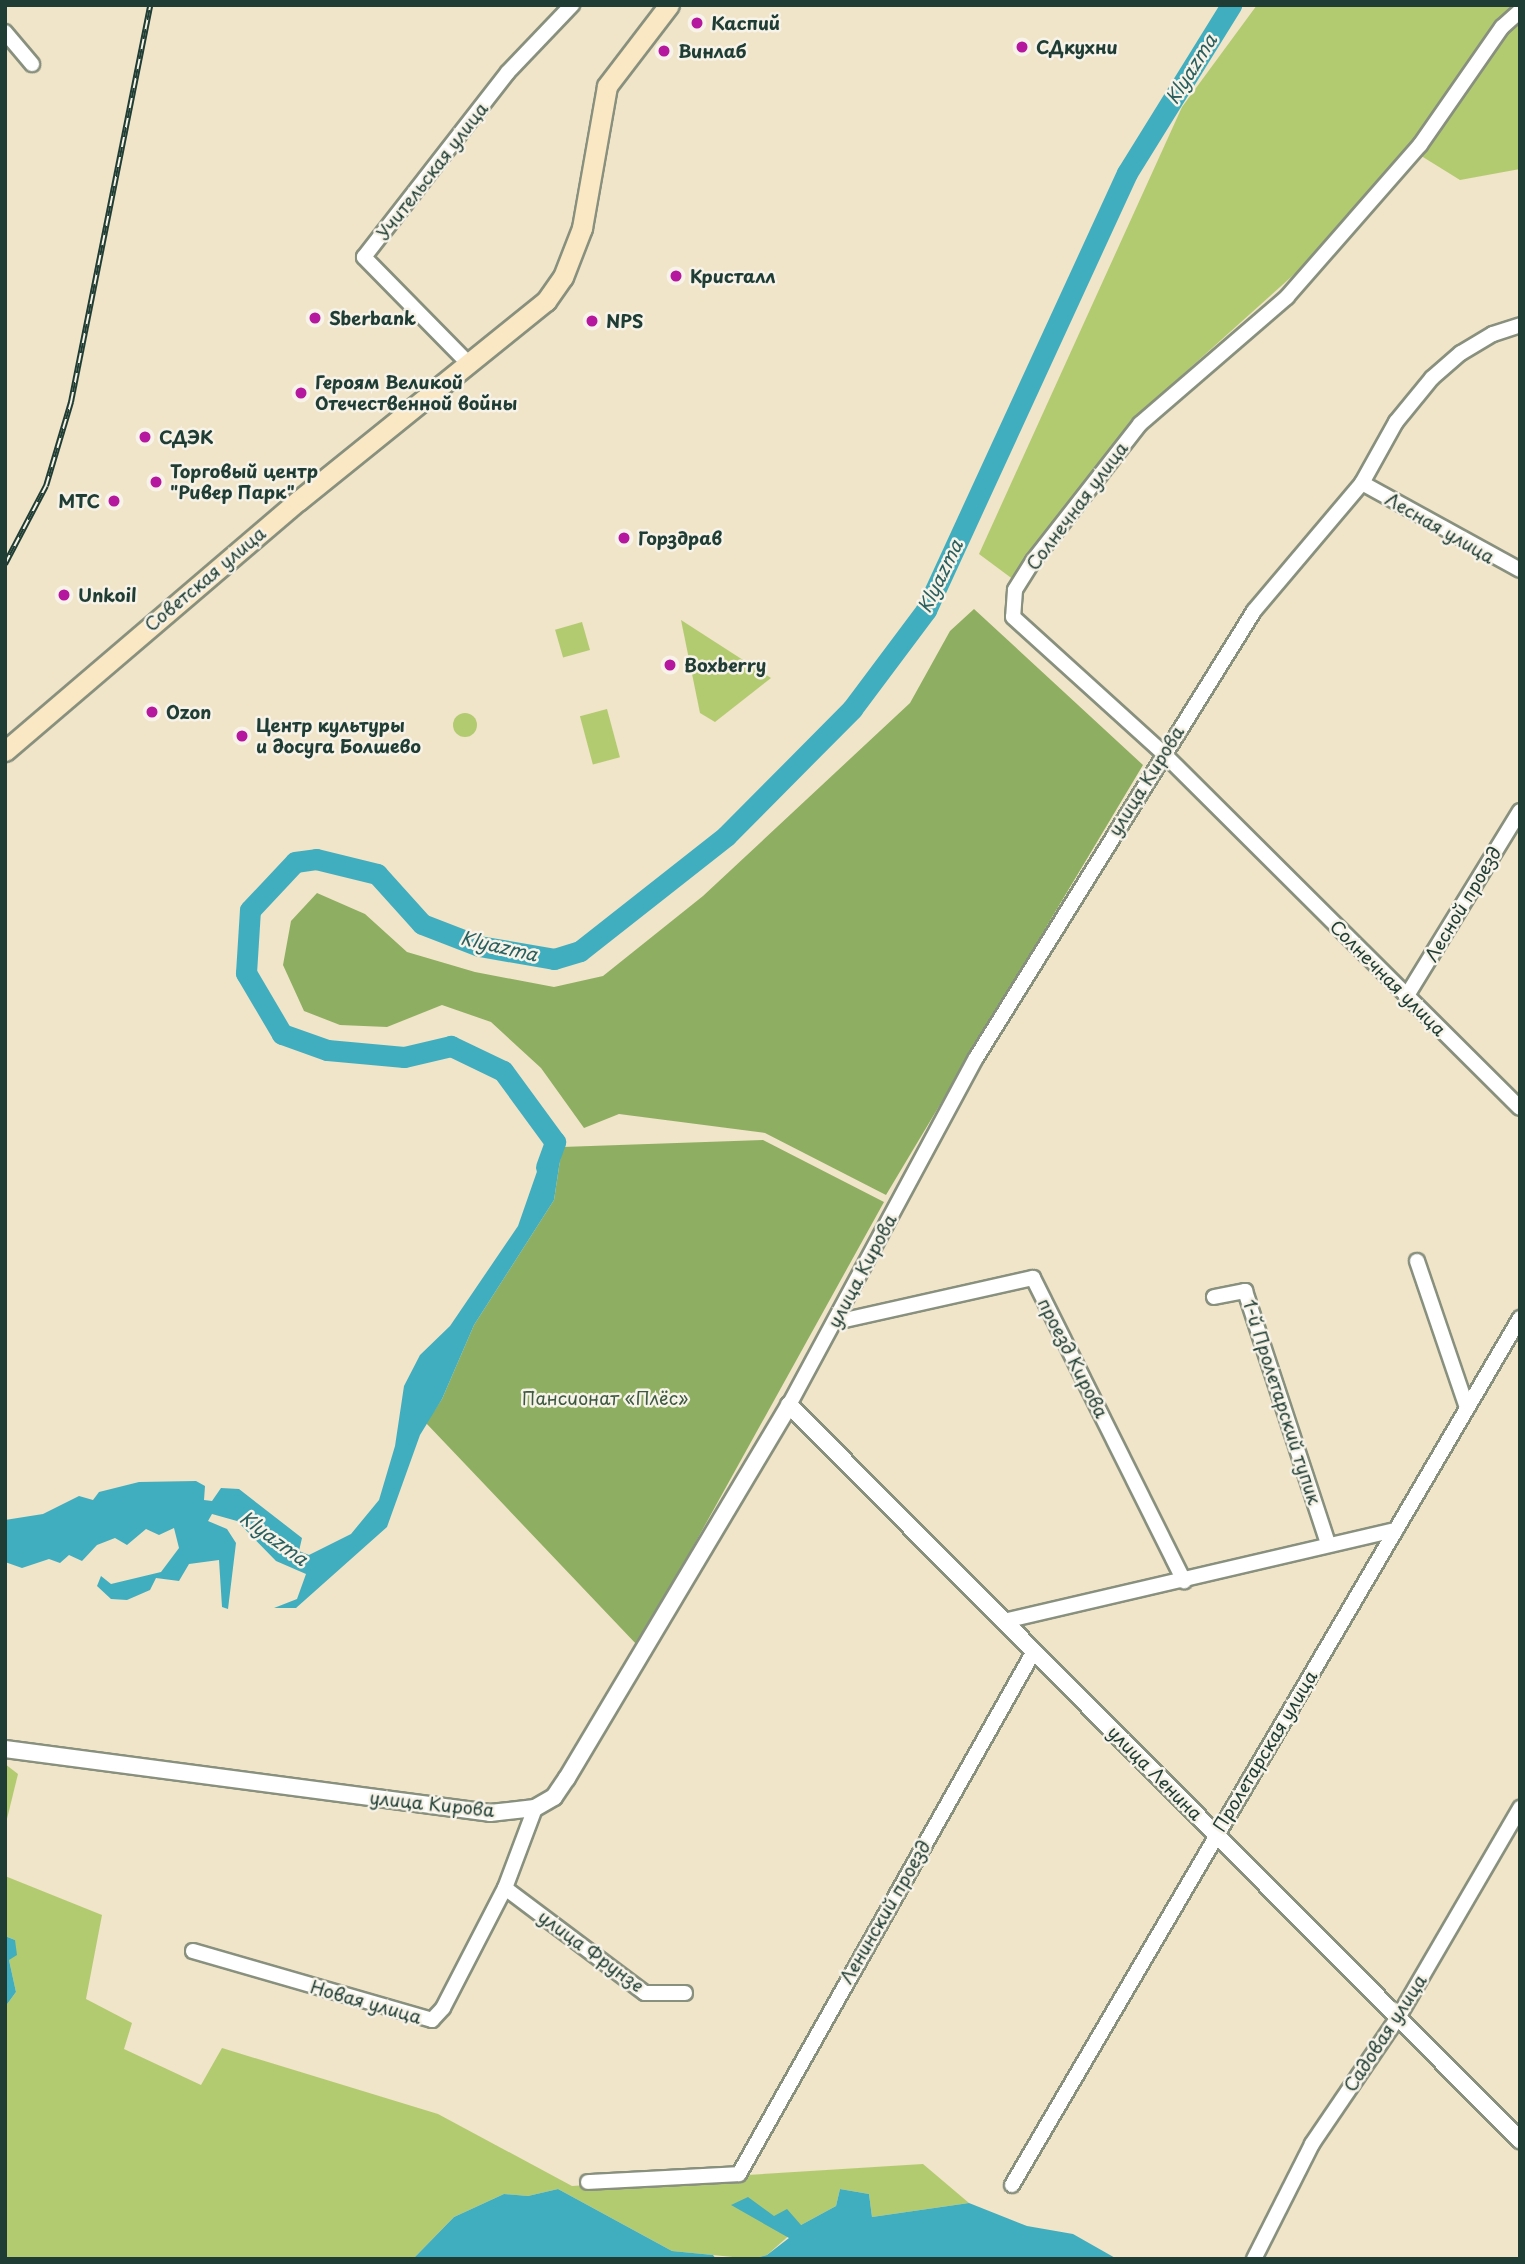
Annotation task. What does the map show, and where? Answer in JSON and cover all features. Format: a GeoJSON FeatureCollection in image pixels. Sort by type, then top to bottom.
{"type":"FeatureCollection","features":[{"type":"Feature","properties":{"kind":"main road","name":"Советская улица"},"geometry":{"type":"LineString","coordinates":[[5,751],[288,509],[546,301],[563,276],[585,216],[607,86],[668,5]]}},
{"type":"Feature","properties":{"kind":"street","name":"Учительская улица"},"geometry":{"type":"LineString","coordinates":[[469,364],[364,257],[508,72],[572,5]]}},
{"type":"Feature","properties":{"kind":"street","name":"Солнечная улица"},"geometry":{"type":"LineString","coordinates":[[1520,11],[1502,27],[1420,145],[1287,297],[1140,424],[1015,590],[1013,617],[1163,752],[1520,1108]]}},
{"type":"Feature","properties":{"kind":"street"},"geometry":{"type":"LineString","coordinates":[[5,32],[32,64]]}},
{"type":"Feature","properties":{"kind":"street","name":"улица Кирова"},"geometry":{"type":"LineString","coordinates":[[5,1749],[490,1813],[535,1808],[554,1797],[789,1405],[976,1058],[1163,752],[1254,611],[1362,483],[1396,422],[1432,378],[1461,353],[1493,334],[1520,325]]}},
{"type":"Feature","properties":{"kind":"street","name":"Лесная улица"},"geometry":{"type":"LineString","coordinates":[[1362,483],[1520,570]]}},
{"type":"Feature","properties":{"kind":"street","name":"Лесной проезд"},"geometry":{"type":"LineString","coordinates":[[1406,997],[1520,811]]}},
{"type":"Feature","properties":{"kind":"street"},"geometry":{"type":"LineString","coordinates":[[1417,1261],[1467,1408]]}},
{"type":"Feature","properties":{"kind":"street","name":"проезд Кирова"},"geometry":{"type":"LineString","coordinates":[[836,1322],[1033,1278],[1184,1581]]}},
{"type":"Feature","properties":{"kind":"street","name":"1-й Пролетарский тупик"},"geometry":{"type":"LineString","coordinates":[[1214,1297],[1245,1291],[1328,1543]]}},
{"type":"Feature","properties":{"kind":"street","name":"Пролетарская улица"},"geometry":{"type":"LineString","coordinates":[[1012,2185],[1520,1318]]}},
{"type":"Feature","properties":{"kind":"street","name":"улица Ленина"},"geometry":{"type":"LineString","coordinates":[[789,1405],[1520,2140]]}},
{"type":"Feature","properties":{"kind":"street"},"geometry":{"type":"LineString","coordinates":[[1004,1621],[1184,1581],[1328,1543],[1396,1530]]}},
{"type":"Feature","properties":{"kind":"street","name":"Ленинский проезд"},"geometry":{"type":"LineString","coordinates":[[588,2182],[739,2174],[1034,1651]]}},
{"type":"Feature","properties":{"kind":"street","name":"Новая улица"},"geometry":{"type":"LineString","coordinates":[[193,1951],[432,2020],[443,2008],[505,1888],[535,1808]]}},
{"type":"Feature","properties":{"kind":"street","name":"Садовая улица"},"geometry":{"type":"LineString","coordinates":[[1254,2259],[1312,2144],[1399,2016],[1520,1808]]}},
{"type":"Feature","properties":{"kind":"street","name":"улица Фрунзе"},"geometry":{"type":"LineString","coordinates":[[505,1888],[645,1993],[685,1993]]}},
{"type":"Feature","properties":{"kind":"green space"},"geometry":{"type":"Polygon","coordinates":[[[1257,5],[1520,5],[1520,169],[1460,180],[1410,149],[1319,252],[1132,420],[1014,580],[979,554],[1182,107],[1257,5]]]}},
{"type":"Feature","properties":{"kind":"green space"},"geometry":{"type":"Polygon","coordinates":[[[974,609],[1143,765],[886,1195],[765,1133],[619,1114],[584,1128],[541,1068],[491,1022],[442,1005],[387,1027],[340,1025],[304,1011],[283,965],[291,921],[317,893],[365,914],[407,952],[475,972],[554,987],[603,976],[703,896],[910,703],[950,631],[974,609]]]}},
{"type":"Feature","properties":{"kind":"green space"},"geometry":{"type":"Polygon","coordinates":[[[681,620],[771,678],[715,722],[700,713],[681,620]]]}},
{"type":"Feature","properties":{"kind":"green space"},"geometry":{"type":"Polygon","coordinates":[[[582,622],[590,650],[563,658],[555,630],[582,622]]]}},
{"type":"Feature","properties":{"kind":"green space"},"geometry":{"type":"Polygon","coordinates":[[[607,709],[620,757],[593,765],[580,716],[607,709]]]}},
{"type":"Feature","properties":{"kind":"green space"},"geometry":{"type":"Polygon","coordinates":[[[465,713],[476,720],[477,725],[470,736],[465,737],[454,730],[453,725],[460,714],[465,713]]]}},
{"type":"Feature","properties":{"kind":"green space","name":"Пансионат «Плёс»"},"geometry":{"type":"Polygon","coordinates":[[[763,1140],[884,1202],[638,1646],[426,1423],[442,1399],[474,1325],[554,1200],[562,1147],[763,1140]]]}},
{"type":"Feature","properties":{"kind":"green space"},"geometry":{"type":"Polygon","coordinates":[[[5,1764],[18,1774],[5,1827],[5,1764]]]}},
{"type":"Feature","properties":{"kind":"green space"},"geometry":{"type":"Polygon","coordinates":[[[5,1876],[102,1915],[86,1999],[132,2023],[124,2049],[201,2085],[222,2048],[438,2114],[572,2186],[923,2164],[969,2203],[872,2217],[869,2194],[840,2189],[836,2206],[801,2225],[767,2255],[753,2259],[672,2251],[558,2189],[528,2196],[504,2194],[454,2217],[413,2259],[5,2259],[5,2007],[16,1992],[9,1960],[15,1940],[5,1936],[5,1876]]]}},
{"type":"Feature","properties":{"kind":"water"},"geometry":{"type":"Polygon","coordinates":[[[549,1137],[562,1147],[554,1200],[474,1325],[442,1399],[420,1435],[387,1527],[296,1608],[274,1608],[297,1599],[306,1574],[276,1561],[237,1521],[212,1514],[208,1521],[227,1529],[236,1543],[228,1609],[222,1607],[219,1560],[189,1564],[179,1581],[156,1578],[150,1590],[127,1600],[111,1599],[97,1586],[101,1576],[111,1584],[161,1572],[179,1548],[174,1528],[159,1535],[146,1529],[127,1545],[115,1538],[97,1545],[82,1561],[69,1555],[60,1563],[49,1559],[22,1568],[5,1562],[5,1520],[43,1514],[79,1496],[93,1500],[99,1492],[139,1482],[196,1481],[205,1486],[204,1500],[212,1501],[221,1488],[239,1489],[302,1538],[299,1551],[309,1555],[351,1534],[379,1500],[395,1446],[404,1386],[420,1355],[450,1326],[518,1226],[549,1137]]]}},
{"type":"Feature","properties":{"kind":"water"},"geometry":{"type":"Polygon","coordinates":[[[5,1936],[15,1940],[17,1955],[9,1960],[16,1992],[5,2007],[5,1936]]]}},
{"type":"Feature","properties":{"kind":"water"},"geometry":{"type":"Polygon","coordinates":[[[558,2189],[672,2251],[713,2255],[716,2259],[413,2259],[454,2217],[504,2194],[528,2196],[558,2189]]]}},
{"type":"Feature","properties":{"kind":"water"},"geometry":{"type":"Polygon","coordinates":[[[840,2189],[869,2194],[872,2217],[969,2203],[1027,2226],[1073,2234],[1117,2259],[753,2259],[767,2255],[789,2238],[731,2205],[748,2197],[774,2216],[787,2209],[801,2225],[836,2206],[840,2189]]]}},
{"type":"Feature","properties":{"kind":"waterway","name":"Klyazma"},"geometry":{"type":"LineString","coordinates":[[546,1167],[555,1142],[503,1071],[451,1046],[404,1057],[327,1050],[282,1034],[246,973],[250,910],[295,862],[316,859],[377,874],[422,924],[479,946],[554,959],[580,951],[726,836],[852,709],[926,610],[1127,173],[1231,5]]}},
{"type":"Feature","properties":{"kind":"railway"},"geometry":{"type":"LineString","coordinates":[[5,564],[46,486],[71,402],[150,5]]}},
{"type":"Feature","properties":{"kind":"place","name":"Каспий"},"geometry":{"type":"Point","coordinates":[697,23]}},
{"type":"Feature","properties":{"kind":"place","name":"СДкухни"},"geometry":{"type":"Point","coordinates":[1022,47]}},
{"type":"Feature","properties":{"kind":"place","name":"Винлаб"},"geometry":{"type":"Point","coordinates":[664,51]}},
{"type":"Feature","properties":{"kind":"place","name":"Кристалл"},"geometry":{"type":"Point","coordinates":[676,276]}},
{"type":"Feature","properties":{"kind":"place","name":"Sberbank"},"geometry":{"type":"Point","coordinates":[315,318]}},
{"type":"Feature","properties":{"kind":"place","name":"NPS"},"geometry":{"type":"Point","coordinates":[592,321]}},
{"type":"Feature","properties":{"kind":"place","name":"Героям Великой Отечественной войны"},"geometry":{"type":"Point","coordinates":[301,393]}},
{"type":"Feature","properties":{"kind":"place","name":"СДЭК"},"geometry":{"type":"Point","coordinates":[145,437]}},
{"type":"Feature","properties":{"kind":"place","name":"Торговый центр \"Ривер Парк\""},"geometry":{"type":"Point","coordinates":[156,482]}},
{"type":"Feature","properties":{"kind":"place","name":"МТС"},"geometry":{"type":"Point","coordinates":[114,501]}},
{"type":"Feature","properties":{"kind":"place","name":"Горздрав"},"geometry":{"type":"Point","coordinates":[624,538]}},
{"type":"Feature","properties":{"kind":"place","name":"Unkoil"},"geometry":{"type":"Point","coordinates":[64,595]}},
{"type":"Feature","properties":{"kind":"place","name":"Boxberry"},"geometry":{"type":"Point","coordinates":[670,665]}},
{"type":"Feature","properties":{"kind":"place","name":"Ozon"},"geometry":{"type":"Point","coordinates":[152,712]}},
{"type":"Feature","properties":{"kind":"place","name":"Центр культуры и досуга Болшево"},"geometry":{"type":"Point","coordinates":[242,736]}}]}
